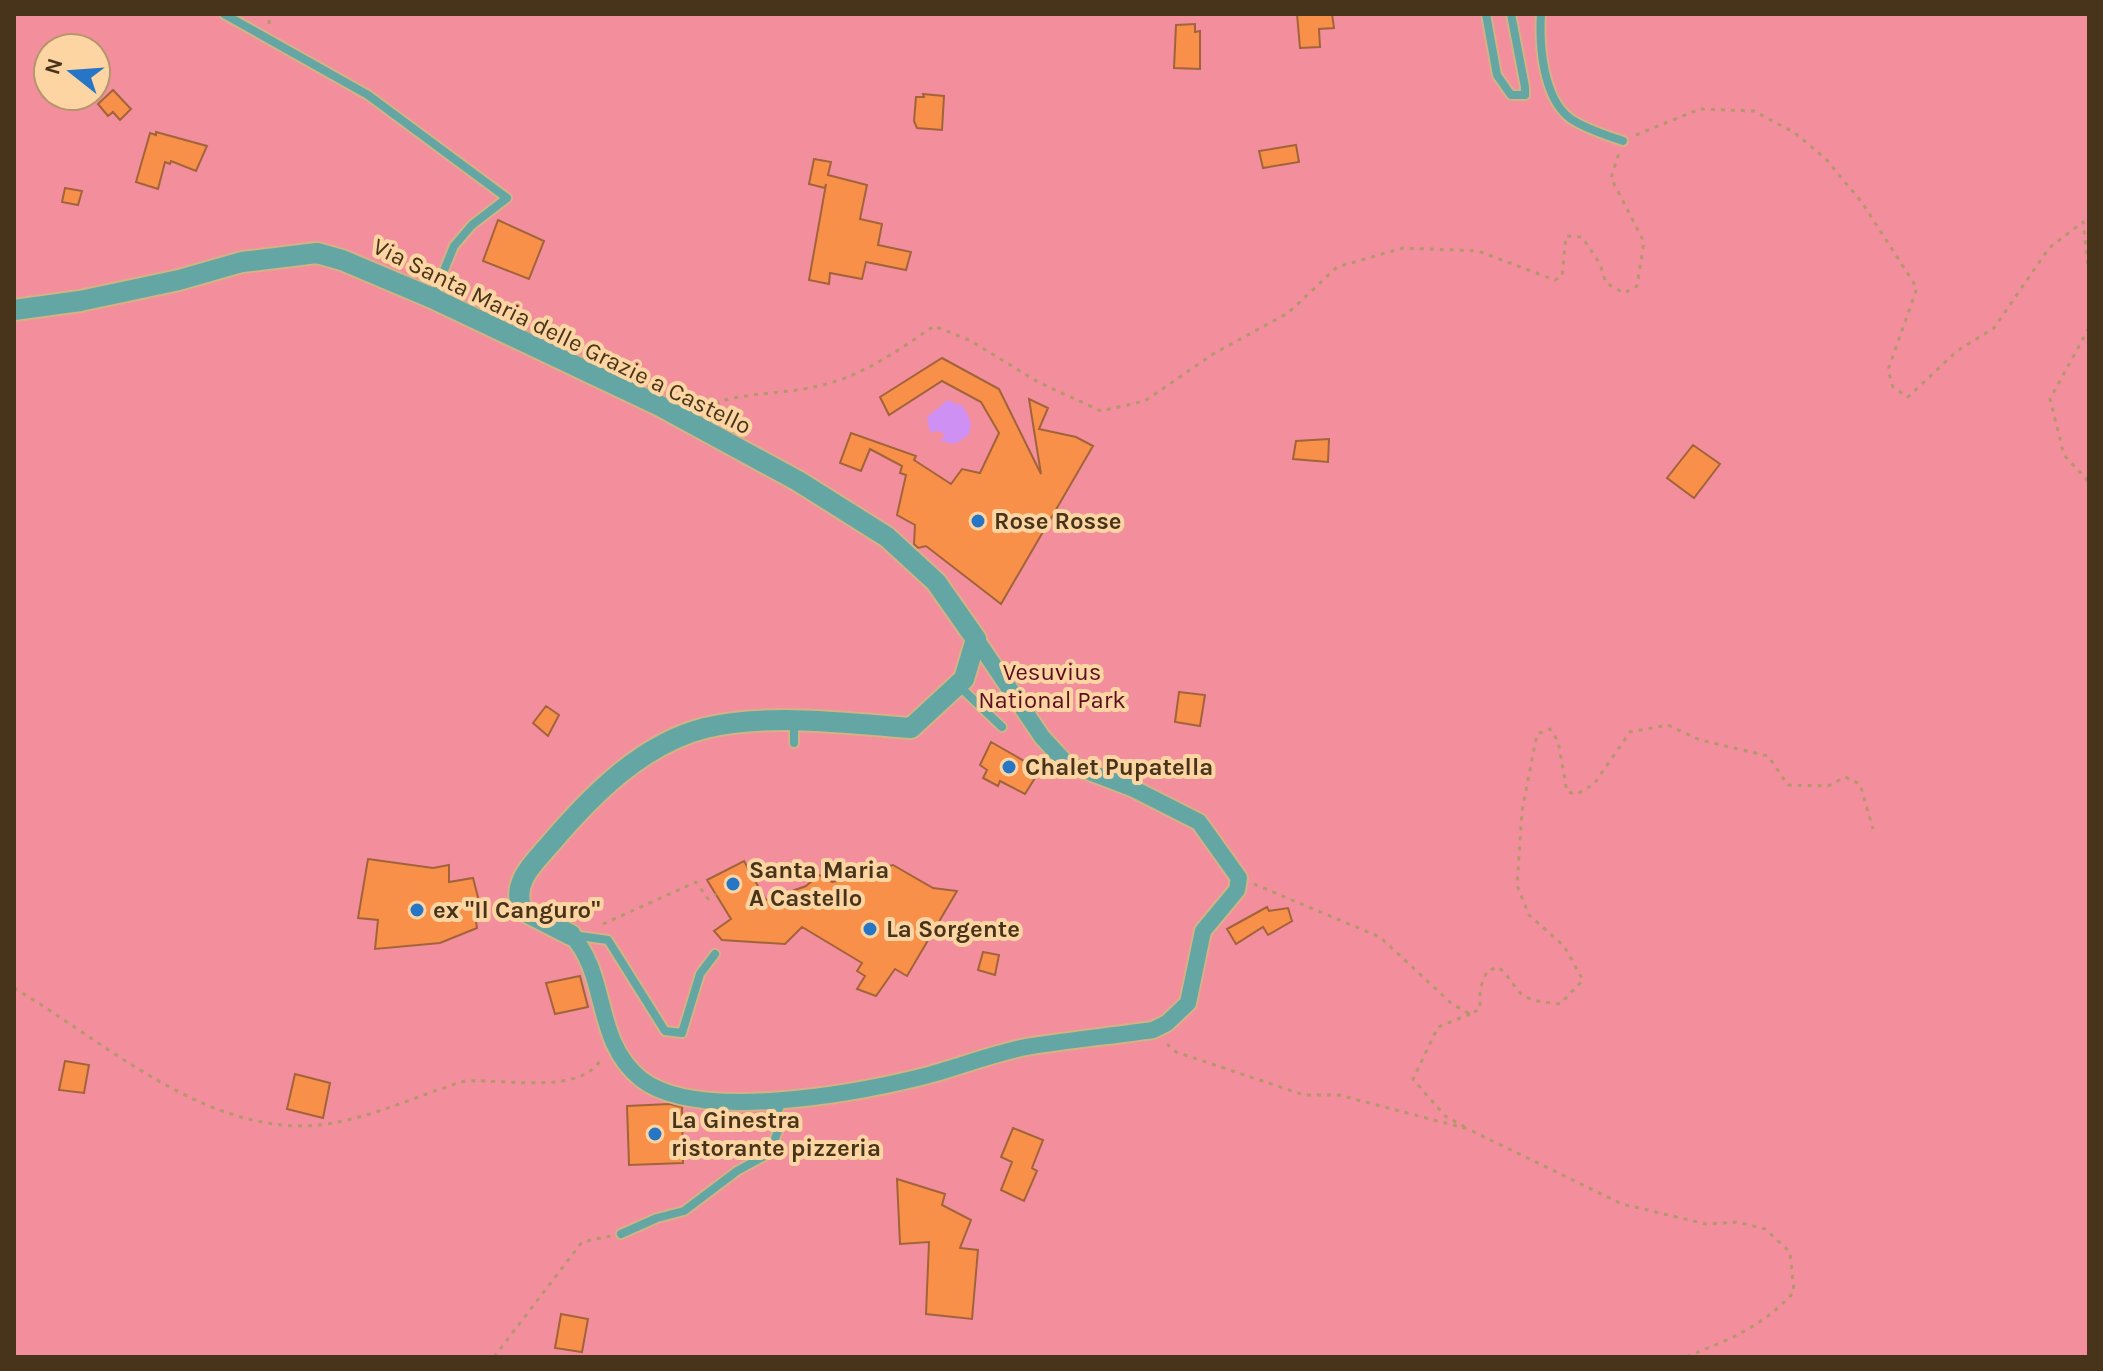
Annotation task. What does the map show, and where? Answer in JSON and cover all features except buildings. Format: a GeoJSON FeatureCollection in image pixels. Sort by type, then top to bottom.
{"type":"FeatureCollection","features":[{"type":"Feature","properties":{"kind":"street","name":"Via Santa Maria delle Grazie a Castello"},"geometry":{"type":"LineString","coordinates":[[14,310],[165,283],[242,262],[317,253],[342,260],[432,298],[660,406],[798,481],[887,537],[936,582],[1042,737],[1066,763],[1134,789],[1199,822],[1239,878]]}},
{"type":"Feature","properties":{"kind":"street"},"geometry":{"type":"LineString","coordinates":[[976,639],[964,679],[911,728],[794,733],[734,723],[702,728],[653,749],[576,813],[525,874],[518,891],[522,910],[532,918],[571,935],[585,949],[610,1042],[640,1079],[659,1089],[719,1102],[783,1099],[919,1077],[1024,1048],[1153,1030],[1167,1023],[1188,1003],[1203,931],[1237,890],[1239,878]]}},
{"type":"Feature","properties":{"kind":"lane"},"geometry":{"type":"LineString","coordinates":[[224,14],[368,95],[507,198],[472,225],[454,246],[432,298]]}},
{"type":"Feature","properties":{"kind":"lane"},"geometry":{"type":"LineString","coordinates":[[1486,14],[1497,75],[1511,95],[1519,98],[1525,95],[1525,87],[1511,14]]}},
{"type":"Feature","properties":{"kind":"lane"},"geometry":{"type":"LineString","coordinates":[[1541,14],[1545,65],[1553,100],[1570,119],[1623,141]]}},
{"type":"Feature","properties":{"kind":"lane"},"geometry":{"type":"LineString","coordinates":[[957,685],[1002,727]]}},
{"type":"Feature","properties":{"kind":"lane"},"geometry":{"type":"LineString","coordinates":[[571,935],[608,940],[665,1031],[682,1033],[700,974],[715,954]]}},
{"type":"Feature","properties":{"kind":"lane"},"geometry":{"type":"LineString","coordinates":[[684,1009],[689,1018]]}},
{"type":"Feature","properties":{"kind":"lane"},"geometry":{"type":"LineString","coordinates":[[621,1234],[657,1218],[684,1211],[737,1171],[770,1153],[777,1141],[780,1125],[777,1113],[783,1099]]}},
{"type":"Feature","properties":{"kind":"path"},"geometry":{"type":"LineString","coordinates":[[722,439],[715,418],[718,402],[752,392],[816,387],[843,378],[894,353],[934,326],[971,341],[1038,382],[1101,411],[1145,401],[1213,354],[1288,313],[1337,267],[1403,248],[1478,251],[1555,280],[1562,276],[1566,236],[1582,237],[1606,283],[1624,293],[1637,286],[1644,242],[1611,178],[1623,141],[1700,109],[1754,111],[1795,133],[1826,159],[1863,204],[1917,288],[1888,370],[1893,387],[1908,397],[1957,351],[1994,328],[2049,248],[2083,222],[2089,276]]}},
{"type":"Feature","properties":{"kind":"path"},"geometry":{"type":"LineString","coordinates":[[2089,328],[2050,399],[2064,455],[2089,482]]}},
{"type":"Feature","properties":{"kind":"path"},"geometry":{"type":"LineString","coordinates":[[1686,1357],[1752,1330],[1776,1312],[1794,1292],[1790,1252],[1765,1229],[1737,1222],[1692,1222],[1622,1204],[1445,1116],[1413,1079],[1438,1027],[1480,1009],[1480,989],[1487,971],[1498,967],[1508,974],[1517,991],[1532,1000],[1560,1004],[1583,980],[1564,946],[1529,915],[1517,885],[1522,811],[1537,734],[1550,729],[1558,741],[1567,792],[1577,794],[1594,784],[1630,732],[1668,725],[1700,740],[1768,756],[1788,785],[1828,786],[1845,777],[1860,784],[1873,829]]}},
{"type":"Feature","properties":{"kind":"path"},"geometry":{"type":"LineString","coordinates":[[1239,878],[1380,937],[1452,1004],[1470,1014]]}},
{"type":"Feature","properties":{"kind":"path"},"geometry":{"type":"LineString","coordinates":[[596,927],[696,882],[708,899],[716,894]]}},
{"type":"Feature","properties":{"kind":"path"},"geometry":{"type":"LineString","coordinates":[[14,988],[158,1082],[222,1109],[286,1125],[320,1125],[354,1117],[466,1081],[573,1080],[596,1070],[610,1042]]}},
{"type":"Feature","properties":{"kind":"path"},"geometry":{"type":"LineString","coordinates":[[1153,1030],[1176,1052],[1304,1095],[1339,1095],[1468,1129]]}},
{"type":"Feature","properties":{"kind":"path"},"geometry":{"type":"LineString","coordinates":[[494,1357],[582,1242],[621,1234]]}},
{"type":"Feature","properties":{"kind":"green space","name":"Vesuvius National Park"},"geometry":{"type":"Polygon","coordinates":[[[14,14],[2089,14],[2089,1357],[14,1357],[14,14]]]}},
{"type":"Feature","properties":{"kind":"shaded area"},"geometry":{"type":"Polygon","coordinates":[[[948,400],[964,407],[971,423],[969,435],[955,444],[940,441],[945,435],[939,431],[930,432],[927,417],[948,400]]]}},
{"type":"Feature","properties":{"kind":"place","name":"Rose Rosse"},"geometry":{"type":"Point","coordinates":[978,521]}},
{"type":"Feature","properties":{"kind":"place","name":"Chalet Pupatella"},"geometry":{"type":"Point","coordinates":[1009,767]}},
{"type":"Feature","properties":{"kind":"place","name":"Santa Maria A Castello"},"geometry":{"type":"Point","coordinates":[733,884]}},
{"type":"Feature","properties":{"kind":"place","name":"ex \"Il Canguro\""},"geometry":{"type":"Point","coordinates":[417,910]}},
{"type":"Feature","properties":{"kind":"place","name":"La Sorgente"},"geometry":{"type":"Point","coordinates":[870,929]}},
{"type":"Feature","properties":{"kind":"place","name":"La Ginestra ristorante pizzeria"},"geometry":{"type":"Point","coordinates":[655,1134]}}]}
